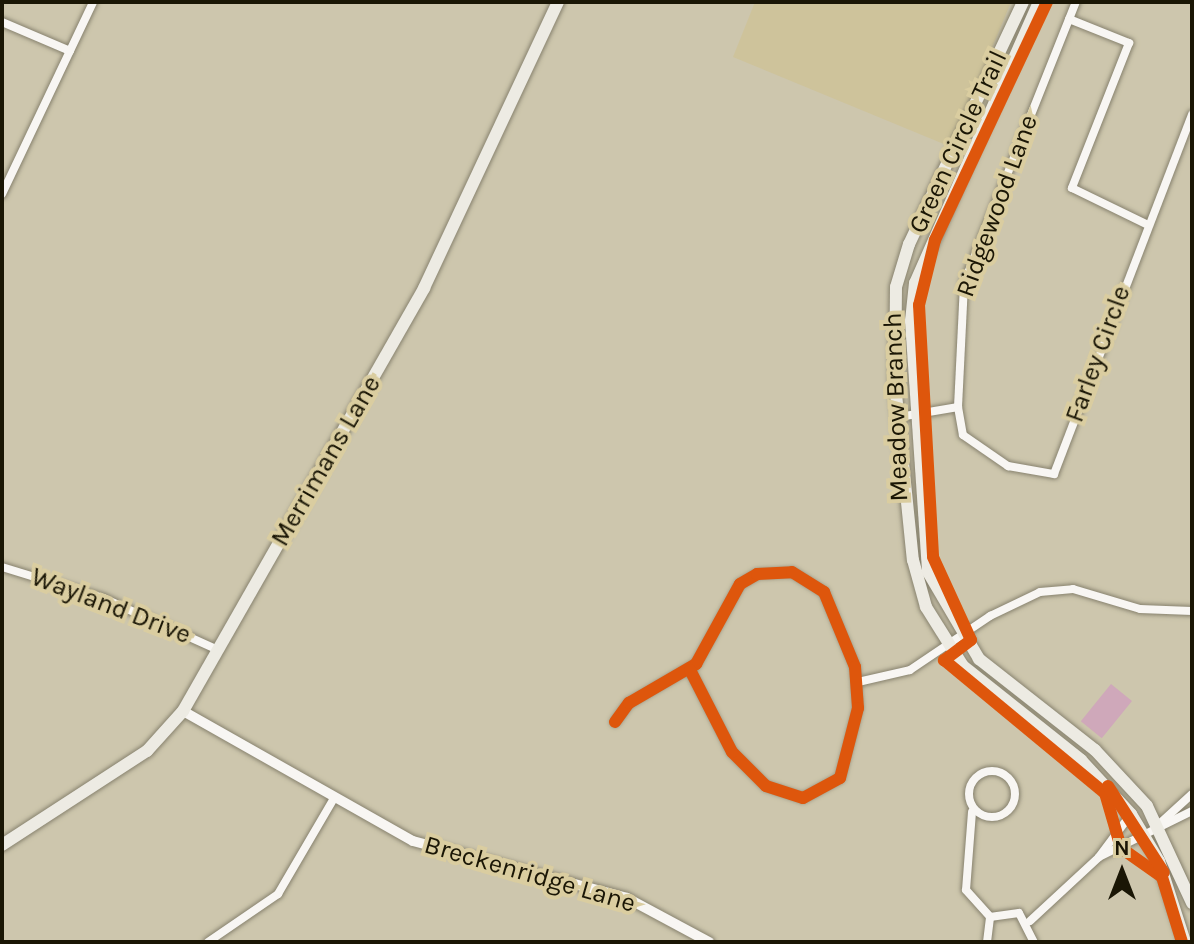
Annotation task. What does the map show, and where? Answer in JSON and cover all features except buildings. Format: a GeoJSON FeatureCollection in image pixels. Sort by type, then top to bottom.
{"type":"FeatureCollection","features":[{"type":"Feature","properties":{"kind":"main road","name":"Merrimans Lane"},"geometry":{"type":"LineString","coordinates":[[2,845],[147,751],[183,711],[424,288],[558,2]]}},
{"type":"Feature","properties":{"kind":"main road","name":"Meadow Branch"},"geometry":{"type":"LineString","coordinates":[[948,647],[913,560],[892,321],[909,244],[1023,2]]}},
{"type":"Feature","properties":{"kind":"main road","name":"Meadow Branch"},"geometry":{"type":"LineString","coordinates":[[961,637],[928,572],[911,321],[927,242],[1039,2]]}},
{"type":"Feature","properties":{"kind":"main road"},"geometry":{"type":"LineString","coordinates":[[961,637],[1116,769],[1157,826],[1192,903]]}},
{"type":"Feature","properties":{"kind":"main road"},"geometry":{"type":"LineString","coordinates":[[948,647],[979,681],[1091,769],[1131,814],[1143,834],[1185,942]]}},
{"type":"Feature","properties":{"kind":"street"},"geometry":{"type":"LineString","coordinates":[[2,194],[93,2]]}},
{"type":"Feature","properties":{"kind":"street","name":"Ridgewood Lane"},"geometry":{"type":"LineString","coordinates":[[958,407],[964,283],[1076,2]]}},
{"type":"Feature","properties":{"kind":"street"},"geometry":{"type":"LineString","coordinates":[[1069,19],[1129,43],[1072,188],[1146,224]]}},
{"type":"Feature","properties":{"kind":"street"},"geometry":{"type":"LineString","coordinates":[[2,22],[70,51]]}},
{"type":"Feature","properties":{"kind":"street","name":"Farley Circle"},"geometry":{"type":"LineString","coordinates":[[958,407],[963,435],[1008,466],[1054,474],[1146,224],[1192,115]]}},
{"type":"Feature","properties":{"kind":"street"},"geometry":{"type":"LineString","coordinates":[[899,417],[958,407]]}},
{"type":"Feature","properties":{"kind":"street","name":"Wayland Drive"},"geometry":{"type":"LineString","coordinates":[[2,567],[103,598],[218,650]]}},
{"type":"Feature","properties":{"kind":"street"},"geometry":{"type":"LineString","coordinates":[[615,722],[629,703],[690,670],[712,643],[734,590],[757,574],[781,571],[803,575],[824,592],[858,682],[845,771],[825,792],[794,798],[741,765],[690,670]]}},
{"type":"Feature","properties":{"kind":"street"},"geometry":{"type":"LineString","coordinates":[[858,682],[910,670],[1015,601],[1061,589],[1140,609],[1192,611]]}},
{"type":"Feature","properties":{"kind":"street","name":"Breckenridge Lane"},"geometry":{"type":"LineString","coordinates":[[183,711],[334,798],[425,846],[627,898],[709,942]]}},
{"type":"Feature","properties":{"kind":"street"},"geometry":{"type":"LineString","coordinates":[[972,812],[989,820],[1006,812],[1011,784],[1002,770],[977,774],[972,812],[966,890],[990,917],[987,942]]}},
{"type":"Feature","properties":{"kind":"street"},"geometry":{"type":"LineString","coordinates":[[1157,826],[1192,794]]}},
{"type":"Feature","properties":{"kind":"street"},"geometry":{"type":"LineString","coordinates":[[208,942],[278,894],[334,798]]}},
{"type":"Feature","properties":{"kind":"street"},"geometry":{"type":"LineString","coordinates":[[1099,857],[1192,811]]}},
{"type":"Feature","properties":{"kind":"street"},"geometry":{"type":"LineString","coordinates":[[1030,921],[1099,857],[1131,814]]}},
{"type":"Feature","properties":{"kind":"street"},"geometry":{"type":"LineString","coordinates":[[990,917],[1012,910],[1030,921],[1034,942]]}},
{"type":"Feature","properties":{"kind":"shaded area"},"geometry":{"type":"Polygon","coordinates":[[[755,2],[1011,2],[951,147],[733,57],[755,2]]]}},
{"type":"Feature","properties":{"kind":"shaded area"},"geometry":{"type":"Polygon","coordinates":[[[1111,684],[1132,701],[1102,738],[1081,721],[1111,684]]]}},
{"type":"Feature","properties":{"kind":"cycle path","name":"Green Circle Trail"},"geometry":{"type":"LineString","coordinates":[[1047,2],[935,240],[919,305],[933,557],[971,640],[944,660],[1105,793],[1121,848],[1162,877],[1182,942]]}},
{"type":"Feature","properties":{"kind":"cycle path"},"geometry":{"type":"LineString","coordinates":[[615,722],[629,703],[696,664],[740,584],[757,574],[792,572],[824,592],[855,667],[858,708],[840,778],[803,798],[766,786],[732,752],[690,670]]}},
{"type":"Feature","properties":{"kind":"cycle path"},"geometry":{"type":"LineString","coordinates":[[1108,786],[1164,873]]}}]}
